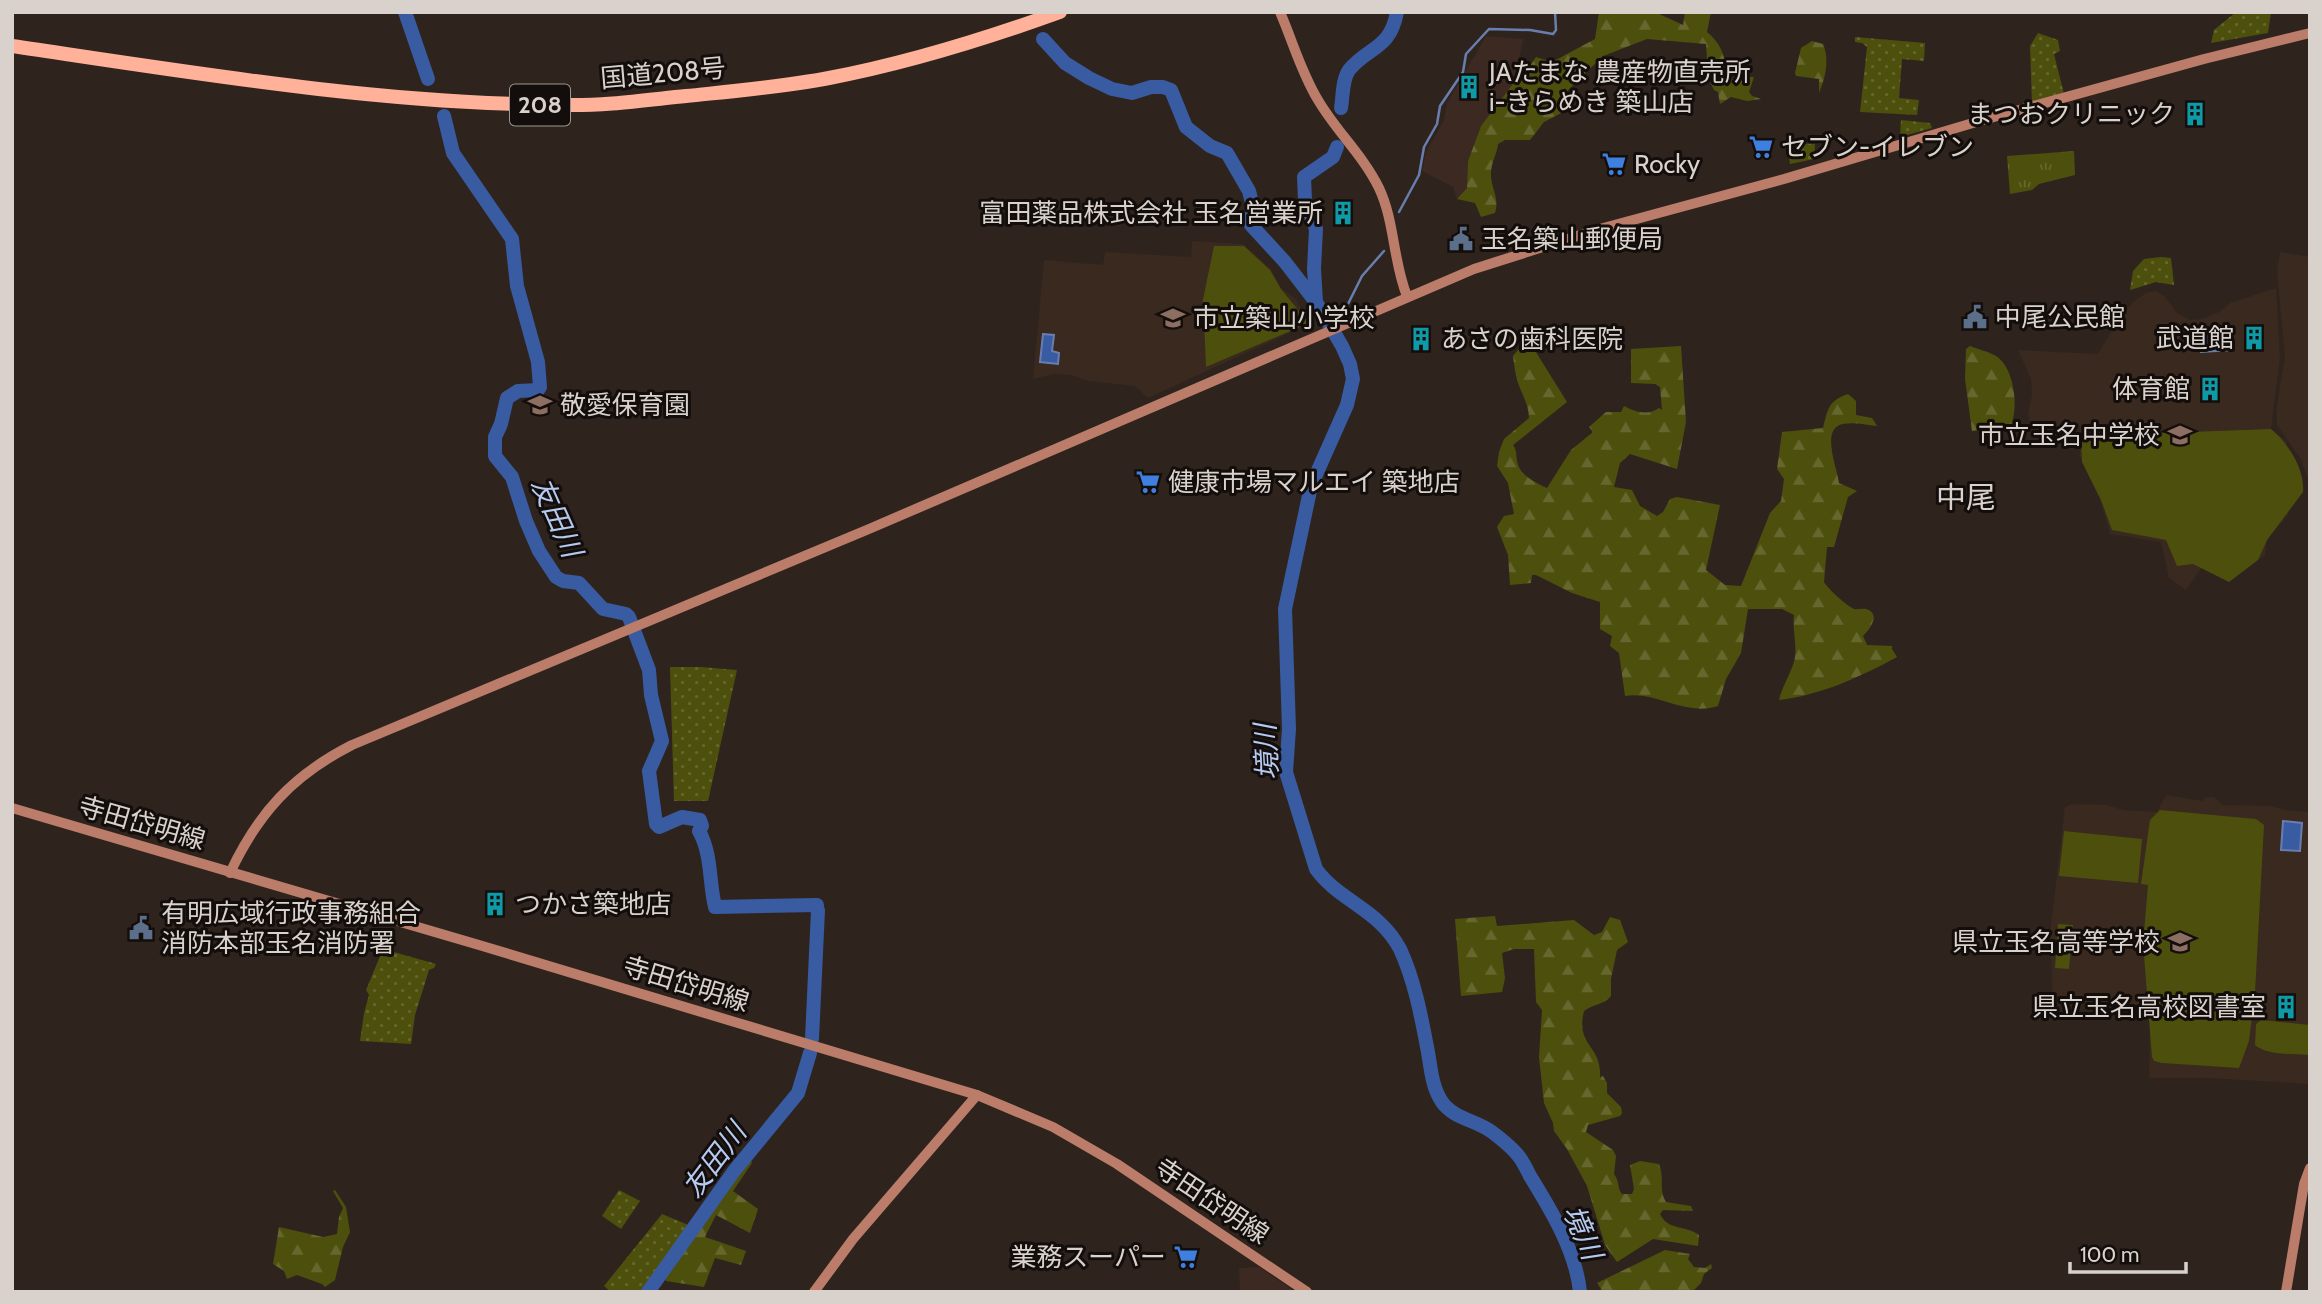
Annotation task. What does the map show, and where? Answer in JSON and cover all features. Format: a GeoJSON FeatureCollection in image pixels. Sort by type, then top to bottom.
{"type":"FeatureCollection","features":[{"type":"Feature","properties":{"kind":"highway","name":"国道208号"},"geometry":{"type":"LineString","coordinates":[[12,46],[363,94],[470,102],[566,105],[778,87],[830,78],[984,39],[1060,12]]}},
{"type":"Feature","properties":{"kind":"street"},"geometry":{"type":"LineString","coordinates":[[1280,12],[1303,74],[1319,102],[1366,164],[1380,190],[1389,218],[1400,279],[1407,296]]}},
{"type":"Feature","properties":{"kind":"street"},"geometry":{"type":"LineString","coordinates":[[230,873],[243,845],[264,814],[297,779],[321,761],[352,745],[640,625],[1407,296],[1504,258],[1595,230],[2191,63],[2310,33]]}},
{"type":"Feature","properties":{"kind":"street","name":"寺田岱明線"},"geometry":{"type":"LineString","coordinates":[[12,808],[479,945],[978,1096],[1053,1126],[1117,1164],[1307,1292]]}},
{"type":"Feature","properties":{"kind":"street"},"geometry":{"type":"LineString","coordinates":[[814,1292],[853,1239],[978,1096]]}},
{"type":"Feature","properties":{"kind":"street"},"geometry":{"type":"LineString","coordinates":[[2286,1292],[2304,1184],[2310,1168]]}},
{"type":"Feature","properties":{"kind":"shaded area","name":"JAたまな 農産物直売所 i-きらめき 築山店"},"geometry":{"type":"Polygon","coordinates":[[[1486,36],[1523,39],[1515,81],[1481,126],[1468,161],[1467,188],[1457,199],[1453,187],[1422,171],[1426,152],[1444,120],[1447,103],[1486,36]]]}},
{"type":"Feature","properties":{"kind":"shaded area","name":"市立築山小学校"},"geometry":{"type":"Polygon","coordinates":[[[1192,241],[1243,244],[1271,269],[1280,287],[1296,299],[1309,324],[1148,398],[1135,386],[1089,381],[1070,375],[1053,374],[1033,379],[1044,260],[1103,265],[1105,252],[1191,257],[1192,241]]]}},
{"type":"Feature","properties":{"kind":"shaded area"},"geometry":{"type":"Polygon","coordinates":[[[2280,252],[2310,257],[2310,484],[2300,458],[2277,425],[2277,405],[2285,356],[2277,271],[2280,252]]]}},
{"type":"Feature","properties":{"kind":"shaded area","name":"市立玉名中学校"},"geometry":{"type":"Polygon","coordinates":[[[2276,288],[2280,357],[2271,429],[2287,442],[2288,515],[2267,540],[2265,555],[2237,576],[2203,566],[2186,590],[2169,578],[2161,542],[2110,534],[2100,500],[2080,457],[2080,426],[2035,426],[2030,422],[2028,414],[2032,395],[2031,379],[2018,350],[2098,354],[2118,320],[2133,302],[2146,293],[2156,291],[2164,296],[2177,313],[2190,320],[2203,319],[2221,311],[2230,303],[2276,288]]]}},
{"type":"Feature","properties":{"kind":"shaded area","name":"県立玉名高等学校"},"geometry":{"type":"Polygon","coordinates":[[[2166,795],[2202,801],[2206,797],[2214,797],[2222,805],[2271,806],[2310,812],[2310,1084],[2208,1078],[2149,1078],[2150,1012],[2097,1013],[2093,1005],[2053,1003],[2050,933],[2065,807],[2072,804],[2107,805],[2123,810],[2157,812],[2166,795]]]}},
{"type":"Feature","properties":{"kind":"shaded area"},"geometry":{"type":"Polygon","coordinates":[[[1259,1267],[1296,1292],[1240,1292],[1239,1268],[1259,1267]]]}},
{"type":"Feature","properties":{"kind":"green space"},"geometry":{"type":"Polygon","coordinates":[[[1599,12],[1655,12],[1683,25],[1685,12],[1711,12],[1707,32],[1720,48],[1732,79],[1740,82],[1746,77],[1754,77],[1749,92],[1761,99],[1747,101],[1731,97],[1720,104],[1718,92],[1711,84],[1713,80],[1706,44],[1647,39],[1603,56],[1560,98],[1563,112],[1544,122],[1530,140],[1505,140],[1498,144],[1491,173],[1495,213],[1481,217],[1475,203],[1457,199],[1467,188],[1468,161],[1481,126],[1515,81],[1515,74],[1528,69],[1536,57],[1552,62],[1595,39],[1599,12]]]}},
{"type":"Feature","properties":{"kind":"green space"},"geometry":{"type":"Polygon","coordinates":[[[2236,12],[2271,12],[2268,33],[2211,43],[2214,30],[2236,12]]]}},
{"type":"Feature","properties":{"kind":"green space"},"geometry":{"type":"Polygon","coordinates":[[[2038,33],[2058,40],[2060,51],[2054,54],[2064,94],[2032,104],[2030,46],[2038,33]]]}},
{"type":"Feature","properties":{"kind":"green space"},"geometry":{"type":"Polygon","coordinates":[[[1855,37],[1925,43],[1924,61],[1902,59],[1899,98],[1919,100],[1917,115],[1860,112],[1867,47],[1855,42],[1855,37]]]}},
{"type":"Feature","properties":{"kind":"green space"},"geometry":{"type":"Polygon","coordinates":[[[1812,41],[1823,44],[1826,56],[1825,76],[1819,93],[1819,79],[1796,76],[1795,73],[1801,48],[1812,41]]]}},
{"type":"Feature","properties":{"kind":"green space"},"geometry":{"type":"Polygon","coordinates":[[[1901,120],[1930,123],[1932,128],[1900,137],[1901,120]]]}},
{"type":"Feature","properties":{"kind":"green space"},"geometry":{"type":"Polygon","coordinates":[[[1791,143],[1815,144],[1814,159],[1790,164],[1788,150],[1791,143]]]}},
{"type":"Feature","properties":{"kind":"green space"},"geometry":{"type":"Polygon","coordinates":[[[2074,151],[2075,175],[2039,184],[2032,190],[2010,194],[2007,156],[2074,151]]]}},
{"type":"Feature","properties":{"kind":"green space"},"geometry":{"type":"Polygon","coordinates":[[[1214,246],[1244,246],[1270,270],[1281,289],[1309,323],[1206,367],[1201,309],[1214,246]]]}},
{"type":"Feature","properties":{"kind":"green space"},"geometry":{"type":"Polygon","coordinates":[[[2171,258],[2174,285],[2156,282],[2130,290],[2133,271],[2144,259],[2171,258]]]}},
{"type":"Feature","properties":{"kind":"green space"},"geometry":{"type":"Polygon","coordinates":[[[1681,346],[1686,422],[1677,469],[1630,454],[1620,463],[1614,487],[1632,490],[1640,506],[1657,516],[1663,512],[1670,499],[1677,497],[1720,505],[1706,570],[1725,585],[1741,586],[1770,513],[1781,501],[1784,479],[1777,469],[1782,432],[1823,428],[1830,406],[1848,394],[1856,401],[1856,415],[1872,418],[1877,426],[1843,424],[1836,427],[1832,433],[1832,449],[1839,483],[1857,491],[1848,497],[1834,547],[1827,547],[1824,582],[1851,607],[1871,611],[1873,622],[1863,636],[1867,645],[1892,646],[1897,657],[1840,684],[1795,698],[1779,700],[1795,656],[1794,615],[1782,609],[1748,609],[1741,653],[1726,679],[1718,706],[1694,708],[1637,695],[1625,696],[1619,653],[1610,646],[1612,636],[1600,629],[1600,602],[1572,593],[1536,575],[1532,575],[1531,583],[1510,585],[1508,555],[1497,527],[1504,516],[1514,514],[1508,483],[1497,466],[1504,439],[1529,418],[1517,380],[1513,356],[1518,350],[1534,349],[1567,402],[1513,445],[1521,470],[1547,488],[1571,450],[1593,432],[1589,427],[1606,412],[1621,412],[1624,406],[1642,412],[1659,408],[1662,410],[1660,387],[1655,384],[1631,383],[1631,349],[1681,346]]]}},
{"type":"Feature","properties":{"kind":"green space"},"geometry":{"type":"Polygon","coordinates":[[[1970,346],[1996,356],[2007,369],[2015,398],[2011,425],[1972,431],[1965,379],[1966,349],[1970,346]]]}},
{"type":"Feature","properties":{"kind":"green space"},"geometry":{"type":"Polygon","coordinates":[[[2271,429],[2294,457],[2301,474],[2303,492],[2267,540],[2258,560],[2229,582],[2193,564],[2177,566],[2166,540],[2112,530],[2082,462],[2081,436],[2271,429]]]}},
{"type":"Feature","properties":{"kind":"green space"},"geometry":{"type":"Polygon","coordinates":[[[670,667],[737,670],[708,801],[674,801],[670,667]]]}},
{"type":"Feature","properties":{"kind":"green space"},"geometry":{"type":"Polygon","coordinates":[[[2160,810],[2256,819],[2264,825],[2255,993],[2249,1041],[2239,1068],[2162,1063],[2154,1061],[2152,1057],[2143,943],[2148,885],[2141,884],[2150,820],[2160,810]]]}},
{"type":"Feature","properties":{"kind":"green space"},"geometry":{"type":"Polygon","coordinates":[[[2064,831],[2142,839],[2138,883],[2059,876],[2064,831]]]}},
{"type":"Feature","properties":{"kind":"green space"},"geometry":{"type":"Polygon","coordinates":[[[1495,916],[1497,926],[1574,920],[1594,935],[1602,932],[1610,917],[1620,920],[1628,942],[1617,950],[1611,979],[1611,996],[1584,1011],[1582,1023],[1583,1032],[1600,1066],[1600,1077],[1603,1076],[1607,1083],[1607,1093],[1621,1107],[1622,1113],[1620,1116],[1588,1125],[1586,1132],[1613,1150],[1616,1156],[1614,1174],[1622,1194],[1632,1194],[1634,1189],[1630,1165],[1640,1161],[1659,1164],[1662,1193],[1666,1202],[1691,1206],[1693,1211],[1663,1210],[1660,1214],[1668,1223],[1699,1235],[1698,1246],[1653,1239],[1617,1262],[1605,1245],[1587,1186],[1554,1131],[1544,1103],[1539,1057],[1542,1010],[1536,1002],[1534,949],[1514,949],[1502,953],[1505,978],[1502,992],[1461,996],[1455,919],[1495,916]]]}},
{"type":"Feature","properties":{"kind":"green space"},"geometry":{"type":"Polygon","coordinates":[[[2058,924],[2073,925],[2069,969],[2055,968],[2058,924]]]}},
{"type":"Feature","properties":{"kind":"green space"},"geometry":{"type":"Polygon","coordinates":[[[383,949],[436,964],[429,970],[415,1015],[411,1044],[360,1041],[369,995],[366,990],[383,949]]]}},
{"type":"Feature","properties":{"kind":"green space"},"geometry":{"type":"Polygon","coordinates":[[[2261,1020],[2310,1025],[2310,1053],[2308,1055],[2260,1049],[2255,1045],[2256,1024],[2261,1020]]]}},
{"type":"Feature","properties":{"kind":"green space"},"geometry":{"type":"Polygon","coordinates":[[[749,1155],[752,1163],[733,1191],[758,1209],[750,1233],[716,1215],[705,1237],[746,1251],[741,1265],[715,1258],[704,1287],[666,1281],[664,1275],[671,1263],[749,1155]]]}},
{"type":"Feature","properties":{"kind":"green space"},"geometry":{"type":"Polygon","coordinates":[[[335,1190],[346,1207],[350,1232],[343,1247],[335,1280],[325,1287],[297,1275],[287,1279],[284,1271],[273,1264],[279,1227],[323,1237],[337,1234],[343,1208],[333,1191],[335,1190]]]}},
{"type":"Feature","properties":{"kind":"green space"},"geometry":{"type":"Polygon","coordinates":[[[619,1190],[640,1201],[621,1229],[602,1216],[619,1190]]]}},
{"type":"Feature","properties":{"kind":"green space"},"geometry":{"type":"Polygon","coordinates":[[[662,1214],[693,1227],[647,1292],[611,1292],[604,1286],[662,1214]]]}},
{"type":"Feature","properties":{"kind":"green space"},"geometry":{"type":"Polygon","coordinates":[[[1665,1250],[1690,1254],[1688,1259],[1694,1267],[1705,1268],[1711,1264],[1712,1268],[1704,1274],[1701,1283],[1692,1292],[1603,1292],[1597,1283],[1665,1250]]]}},
{"type":"Feature","properties":{"kind":"water"},"geometry":{"type":"Polygon","coordinates":[[[2232,329],[2233,350],[2201,352],[2200,330],[2232,329]]]}},
{"type":"Feature","properties":{"kind":"water"},"geometry":{"type":"Polygon","coordinates":[[[1043,334],[1054,335],[1052,351],[1059,353],[1058,364],[1040,362],[1043,334]]]}},
{"type":"Feature","properties":{"kind":"water"},"geometry":{"type":"Polygon","coordinates":[[[2283,821],[2302,823],[2300,851],[2281,850],[2283,821]]]}},
{"type":"Feature","properties":{"kind":"waterway","name":"友田川"},"geometry":{"type":"LineString","coordinates":[[405,12],[428,79]]}},
{"type":"Feature","properties":{"kind":"waterway","name":"境川"},"geometry":{"type":"LineString","coordinates":[[1341,108],[1349,70],[1384,41],[1394,24],[1397,12]]}},
{"type":"Feature","properties":{"kind":"waterway"},"geometry":{"type":"LineString","coordinates":[[1399,212],[1419,175],[1424,147],[1437,124],[1440,106],[1463,72],[1466,54],[1489,29],[1530,30],[1553,34],[1556,30],[1555,12]]}},
{"type":"Feature","properties":{"kind":"waterway"},"geometry":{"type":"LineString","coordinates":[[1043,39],[1065,63],[1112,89],[1132,93],[1151,87],[1171,90],[1186,127],[1210,146],[1227,153],[1249,191],[1253,207],[1251,225],[1285,262],[1315,301]]}},
{"type":"Feature","properties":{"kind":"waterway","name":"友田川"},"geometry":{"type":"LineString","coordinates":[[444,116],[453,153],[512,239],[517,286],[538,362],[538,390],[518,391],[507,398],[495,437],[495,456],[512,477],[539,551],[556,577],[563,581],[579,583],[603,609],[629,617],[649,670],[651,695],[662,741],[649,771],[656,824],[659,827],[682,817],[700,820],[702,826],[699,831],[708,859],[715,907],[817,905]]}},
{"type":"Feature","properties":{"kind":"waterway","name":"境川"},"geometry":{"type":"LineString","coordinates":[[1337,147],[1333,157],[1304,177],[1305,200],[1316,229],[1316,302],[1342,346],[1353,379],[1347,405],[1311,486],[1285,609],[1289,729],[1286,772],[1316,869],[1325,880],[1381,924],[1400,949],[1416,997],[1438,1096],[1447,1108],[1492,1132],[1520,1158],[1568,1246],[1580,1292]]}},
{"type":"Feature","properties":{"kind":"waterway"},"geometry":{"type":"LineString","coordinates":[[1338,313],[1344,312],[1362,276],[1384,251]]}},
{"type":"Feature","properties":{"kind":"waterway","name":"友田川"},"geometry":{"type":"LineString","coordinates":[[812,1039],[818,910]]}},
{"type":"Feature","properties":{"kind":"waterway","name":"友田川"},"geometry":{"type":"LineString","coordinates":[[648,1292],[734,1171],[798,1093],[810,1053]]}},
{"type":"Feature","properties":{"kind":"place","name":"JAたまな 農産物直売所 i-きらめき 築山店"},"geometry":{"type":"Point","coordinates":[1469,87]}},
{"type":"Feature","properties":{"kind":"place","name":"まつおクリニック"},"geometry":{"type":"Point","coordinates":[2195,114]}},
{"type":"Feature","properties":{"kind":"place","name":"セブン-イレブン"},"geometry":{"type":"Point","coordinates":[1761,147]}},
{"type":"Feature","properties":{"kind":"place","name":"Rocky"},"geometry":{"type":"Point","coordinates":[1614,164]}},
{"type":"Feature","properties":{"kind":"place","name":"富田薬品株式会社 玉名営業所"},"geometry":{"type":"Point","coordinates":[1343,213]}},
{"type":"Feature","properties":{"kind":"place","name":"玉名築山郵便局"},"geometry":{"type":"Point","coordinates":[1461,239]}},
{"type":"Feature","properties":{"kind":"place","name":"中尾公民館"},"geometry":{"type":"Point","coordinates":[1975,317]}},
{"type":"Feature","properties":{"kind":"place","name":"市立築山小学校"},"geometry":{"type":"Point","coordinates":[1173,318]}},
{"type":"Feature","properties":{"kind":"place","name":"武道館"},"geometry":{"type":"Point","coordinates":[2254,338]}},
{"type":"Feature","properties":{"kind":"place","name":"あさの歯科医院"},"geometry":{"type":"Point","coordinates":[1421,339]}},
{"type":"Feature","properties":{"kind":"place","name":"体育館"},"geometry":{"type":"Point","coordinates":[2210,389]}},
{"type":"Feature","properties":{"kind":"place","name":"敬愛保育園"},"geometry":{"type":"Point","coordinates":[540,405]}},
{"type":"Feature","properties":{"kind":"place","name":"市立玉名中学校"},"geometry":{"type":"Point","coordinates":[2180,435]}},
{"type":"Feature","properties":{"kind":"place","name":"健康市場マルエイ 築地店"},"geometry":{"type":"Point","coordinates":[1148,482]}},
{"type":"Feature","properties":{"kind":"place","name":"つかさ築地店"},"geometry":{"type":"Point","coordinates":[495,904]}},
{"type":"Feature","properties":{"kind":"place","name":"有明広域行政事務組合 消防本部玉名消防署"},"geometry":{"type":"Point","coordinates":[141,928]}},
{"type":"Feature","properties":{"kind":"place","name":"県立玉名高等学校"},"geometry":{"type":"Point","coordinates":[2180,942]}},
{"type":"Feature","properties":{"kind":"place","name":"県立玉名高校図書室"},"geometry":{"type":"Point","coordinates":[2286,1007]}},
{"type":"Feature","properties":{"kind":"place","name":"業務スーパー"},"geometry":{"type":"Point","coordinates":[1186,1257]}},
{"type":"Feature","properties":{"kind":"district","name":"中尾"},"geometry":{"type":"Point","coordinates":[1966,498]}}]}
